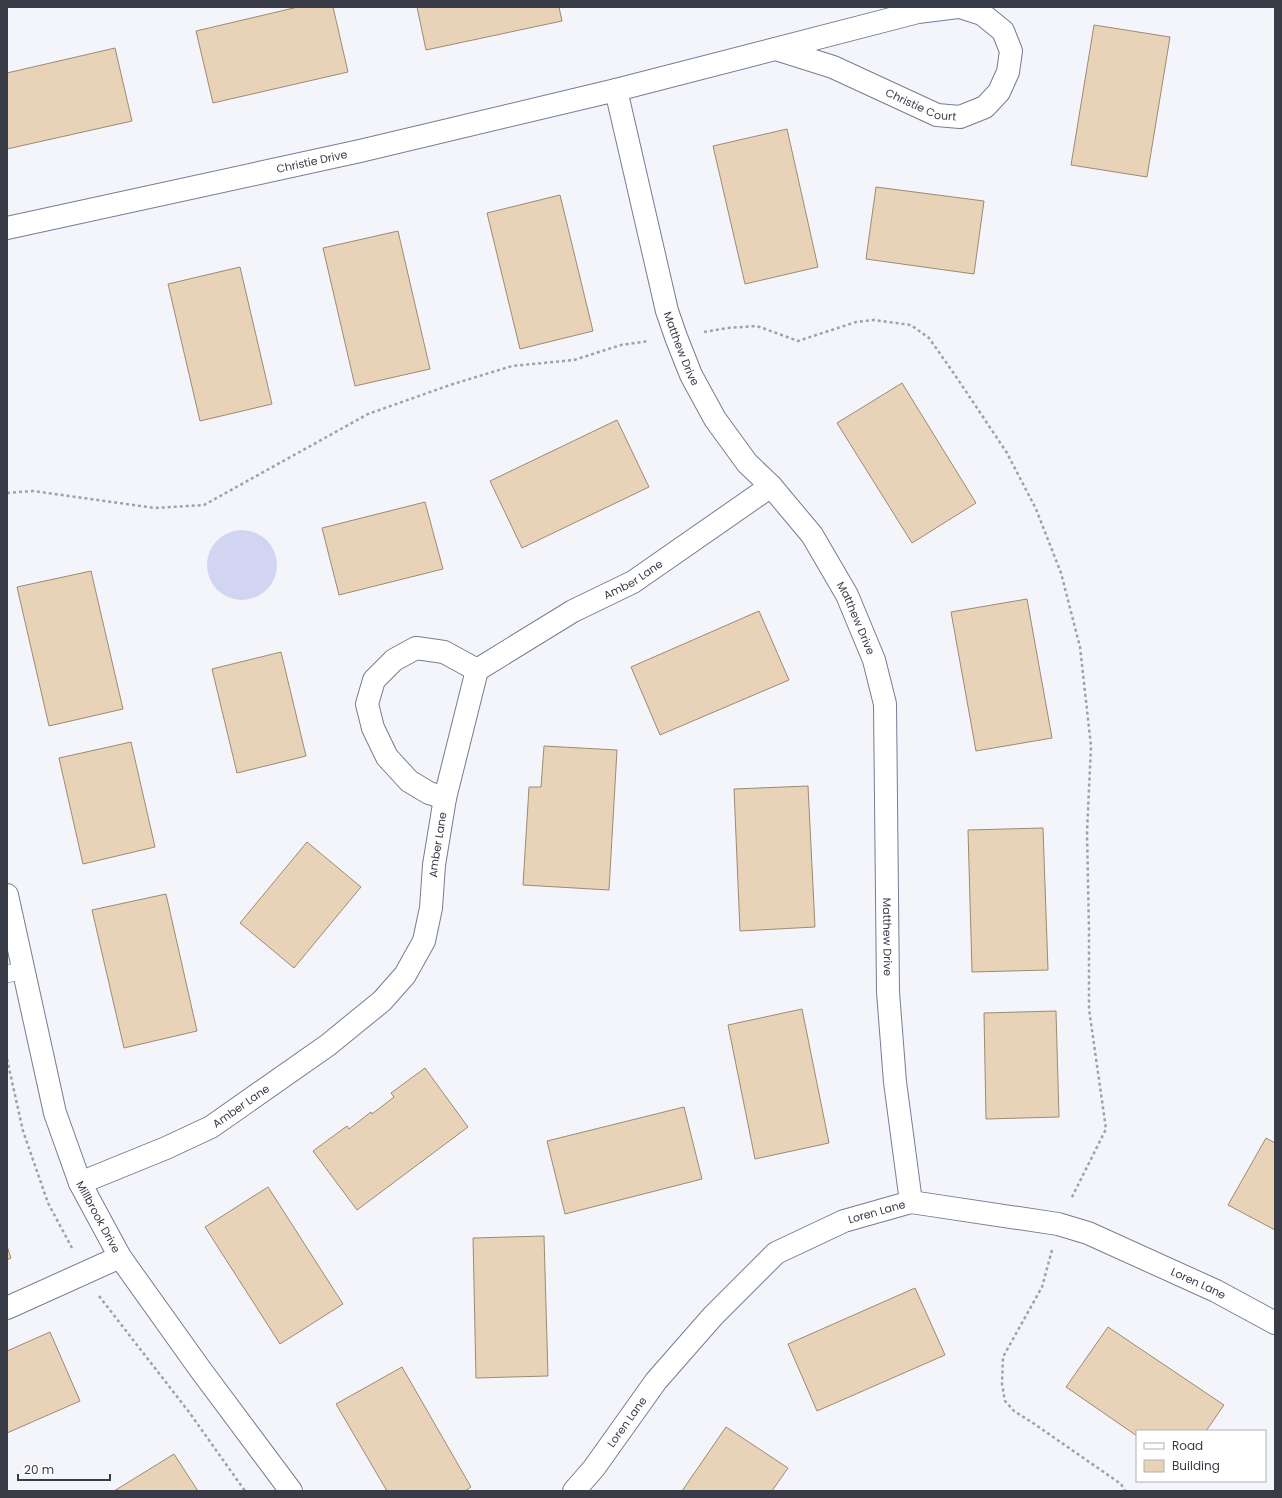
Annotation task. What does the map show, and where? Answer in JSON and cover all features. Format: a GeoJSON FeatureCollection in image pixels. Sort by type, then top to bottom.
{"type":"FeatureCollection","features":[{"type":"Feature","properties":{"kind":"street","name":"Christie Court"},"geometry":{"type":"LineString","coordinates":[[616,90],[918,12],[959,7],[982,14],[1003,31],[1011,51],[1008,72],[999,92],[985,107],[960,117],[937,115],[833,67],[776,49]]}},
{"type":"Feature","properties":{"kind":"street","name":"Christie Drive"},"geometry":{"type":"LineString","coordinates":[[7,228],[360,152],[616,90]]}},
{"type":"Feature","properties":{"kind":"street","name":"Matthew Drive"},"geometry":{"type":"LineString","coordinates":[[616,90],[667,311],[691,375],[714,419],[747,463],[771,486],[812,535],[847,595],[874,660],[885,704],[888,992],[895,1082],[911,1202]]}},
{"type":"Feature","properties":{"kind":"street","name":"Amber Lane"},"geometry":{"type":"LineString","coordinates":[[80,1183],[166,1148],[211,1127],[328,1045],[382,1001],[406,975],[424,941],[432,908],[434,865],[444,798],[477,670],[574,611],[633,582],[771,486]]}},
{"type":"Feature","properties":{"kind":"street"},"geometry":{"type":"LineString","coordinates":[[444,798],[428,794],[408,781],[387,757],[373,728],[367,704],[374,680],[394,660],[416,648],[444,652],[477,670]]}},
{"type":"Feature","properties":{"kind":"street","name":"Millbrook Drive"},"geometry":{"type":"LineString","coordinates":[[7,895],[15,972],[55,1113],[80,1183],[120,1257],[200,1369],[291,1491]]}},
{"type":"Feature","properties":{"kind":"street","name":"Loren Lane"},"geometry":{"type":"LineString","coordinates":[[574,1491],[594,1468],[656,1381],[713,1316],[776,1253],[844,1221],[911,1202],[1058,1224],[1095,1236],[1216,1291],[1275,1323]]}},
{"type":"Feature","properties":{"kind":"street"},"geometry":{"type":"LineString","coordinates":[[7,1308],[120,1257]]}},
{"type":"Feature","properties":{"kind":"path"},"geometry":{"type":"LineString","coordinates":[[7,493],[33,491],[155,508],[204,505],[368,414],[450,385],[512,366],[574,360],[621,345],[727,328],[757,326],[798,341],[856,322],[874,320],[911,325],[929,338],[1007,453],[1036,509],[1062,573],[1080,647],[1091,746],[1087,832],[1090,931],[1089,1009],[1106,1129],[1058,1224],[1042,1288],[1003,1358],[1002,1384],[1005,1401],[1014,1411],[1121,1484],[1125,1491]]}},
{"type":"Feature","properties":{"kind":"shaded area"},"geometry":{"type":"Polygon","coordinates":[[[235,530],[249,530],[262,536],[271,545],[275,551],[277,565],[275,579],[267,590],[256,598],[249,600],[235,600],[228,598],[217,590],[209,579],[207,572],[207,558],[209,551],[217,540],[228,532],[235,530]]]}},
{"type":"Feature","properties":{"kind":"building"},"geometry":{"type":"Polygon","coordinates":[[[298,7],[333,7],[348,72],[213,103],[196,31],[298,7]]]}},
{"type":"Feature","properties":{"kind":"building"},"geometry":{"type":"Polygon","coordinates":[[[417,7],[559,7],[562,21],[426,50],[417,7]]]}},
{"type":"Feature","properties":{"kind":"building"},"geometry":{"type":"Polygon","coordinates":[[[1094,25],[1170,37],[1147,177],[1071,165],[1094,25]]]}},
{"type":"Feature","properties":{"kind":"building"},"geometry":{"type":"Polygon","coordinates":[[[115,48],[132,121],[7,149],[7,73],[115,48]]]}},
{"type":"Feature","properties":{"kind":"building"},"geometry":{"type":"Polygon","coordinates":[[[787,129],[818,267],[745,284],[713,146],[787,129]]]}},
{"type":"Feature","properties":{"kind":"building"},"geometry":{"type":"Polygon","coordinates":[[[876,187],[984,201],[974,274],[866,259],[876,187]]]}},
{"type":"Feature","properties":{"kind":"building"},"geometry":{"type":"Polygon","coordinates":[[[560,195],[593,331],[520,349],[487,213],[560,195]]]}},
{"type":"Feature","properties":{"kind":"building"},"geometry":{"type":"Polygon","coordinates":[[[398,231],[430,369],[355,386],[323,248],[398,231]]]}},
{"type":"Feature","properties":{"kind":"building"},"geometry":{"type":"Polygon","coordinates":[[[240,267],[272,404],[200,421],[168,284],[240,267]]]}},
{"type":"Feature","properties":{"kind":"building"},"geometry":{"type":"Polygon","coordinates":[[[902,383],[976,503],[912,543],[837,423],[902,383]]]}},
{"type":"Feature","properties":{"kind":"building"},"geometry":{"type":"Polygon","coordinates":[[[617,420],[649,487],[522,548],[490,481],[617,420]]]}},
{"type":"Feature","properties":{"kind":"building"},"geometry":{"type":"Polygon","coordinates":[[[425,502],[443,569],[339,595],[322,528],[425,502]]]}},
{"type":"Feature","properties":{"kind":"building"},"geometry":{"type":"Polygon","coordinates":[[[91,571],[123,709],[49,726],[17,587],[91,571]]]}},
{"type":"Feature","properties":{"kind":"building"},"geometry":{"type":"Polygon","coordinates":[[[1027,599],[1052,738],[976,751],[951,612],[1027,599]]]}},
{"type":"Feature","properties":{"kind":"building"},"geometry":{"type":"Polygon","coordinates":[[[759,611],[789,680],[660,735],[631,667],[759,611]]]}},
{"type":"Feature","properties":{"kind":"building"},"geometry":{"type":"Polygon","coordinates":[[[281,652],[306,756],[237,773],[212,669],[281,652]]]}},
{"type":"Feature","properties":{"kind":"building"},"geometry":{"type":"Polygon","coordinates":[[[131,742],[155,847],[83,864],[59,758],[131,742]]]}},
{"type":"Feature","properties":{"kind":"building"},"geometry":{"type":"Polygon","coordinates":[[[544,746],[617,750],[609,890],[523,885],[529,787],[541,787],[544,746]]]}},
{"type":"Feature","properties":{"kind":"building"},"geometry":{"type":"Polygon","coordinates":[[[808,786],[815,927],[740,931],[734,789],[808,786]]]}},
{"type":"Feature","properties":{"kind":"building"},"geometry":{"type":"Polygon","coordinates":[[[1043,828],[1048,970],[972,972],[968,830],[1043,828]]]}},
{"type":"Feature","properties":{"kind":"building"},"geometry":{"type":"Polygon","coordinates":[[[307,842],[361,887],[294,968],[240,923],[307,842]]]}},
{"type":"Feature","properties":{"kind":"building"},"geometry":{"type":"Polygon","coordinates":[[[166,894],[197,1031],[124,1048],[92,910],[166,894]]]}},
{"type":"Feature","properties":{"kind":"building"},"geometry":{"type":"Polygon","coordinates":[[[802,1009],[829,1143],[755,1159],[728,1025],[802,1009]]]}},
{"type":"Feature","properties":{"kind":"building"},"geometry":{"type":"Polygon","coordinates":[[[1056,1011],[1059,1117],[986,1119],[984,1013],[1056,1011]]]}},
{"type":"Feature","properties":{"kind":"building"},"geometry":{"type":"Polygon","coordinates":[[[425,1068],[468,1127],[357,1210],[313,1151],[347,1126],[349,1129],[371,1112],[372,1114],[394,1097],[391,1093],[425,1068]]]}},
{"type":"Feature","properties":{"kind":"building"},"geometry":{"type":"Polygon","coordinates":[[[684,1107],[702,1179],[565,1214],[547,1141],[684,1107]]]}},
{"type":"Feature","properties":{"kind":"building"},"geometry":{"type":"Polygon","coordinates":[[[1266,1138],[1275,1143],[1275,1230],[1228,1205],[1266,1138]]]}},
{"type":"Feature","properties":{"kind":"building"},"geometry":{"type":"Polygon","coordinates":[[[268,1187],[343,1304],[280,1344],[205,1227],[268,1187]]]}},
{"type":"Feature","properties":{"kind":"building"},"geometry":{"type":"Polygon","coordinates":[[[544,1236],[548,1376],[476,1378],[473,1238],[544,1236]]]}},
{"type":"Feature","properties":{"kind":"building"},"geometry":{"type":"Polygon","coordinates":[[[7,1246],[11,1258],[7,1260],[7,1246]]]}},
{"type":"Feature","properties":{"kind":"building"},"geometry":{"type":"Polygon","coordinates":[[[915,1288],[945,1355],[817,1411],[788,1344],[915,1288]]]}},
{"type":"Feature","properties":{"kind":"building"},"geometry":{"type":"Polygon","coordinates":[[[1108,1327],[1224,1405],[1207,1430],[1136,1430],[1136,1435],[1066,1387],[1108,1327]]]}},
{"type":"Feature","properties":{"kind":"building"},"geometry":{"type":"Polygon","coordinates":[[[50,1332],[80,1401],[7,1433],[7,1351],[50,1332]]]}},
{"type":"Feature","properties":{"kind":"building"},"geometry":{"type":"Polygon","coordinates":[[[402,1367],[471,1487],[465,1491],[387,1491],[336,1404],[402,1367]]]}},
{"type":"Feature","properties":{"kind":"building"},"geometry":{"type":"Polygon","coordinates":[[[726,1427],[788,1468],[772,1491],[682,1491],[726,1427]]]}},
{"type":"Feature","properties":{"kind":"building"},"geometry":{"type":"Polygon","coordinates":[[[174,1454],[198,1491],[114,1491],[174,1454]]]}}]}
